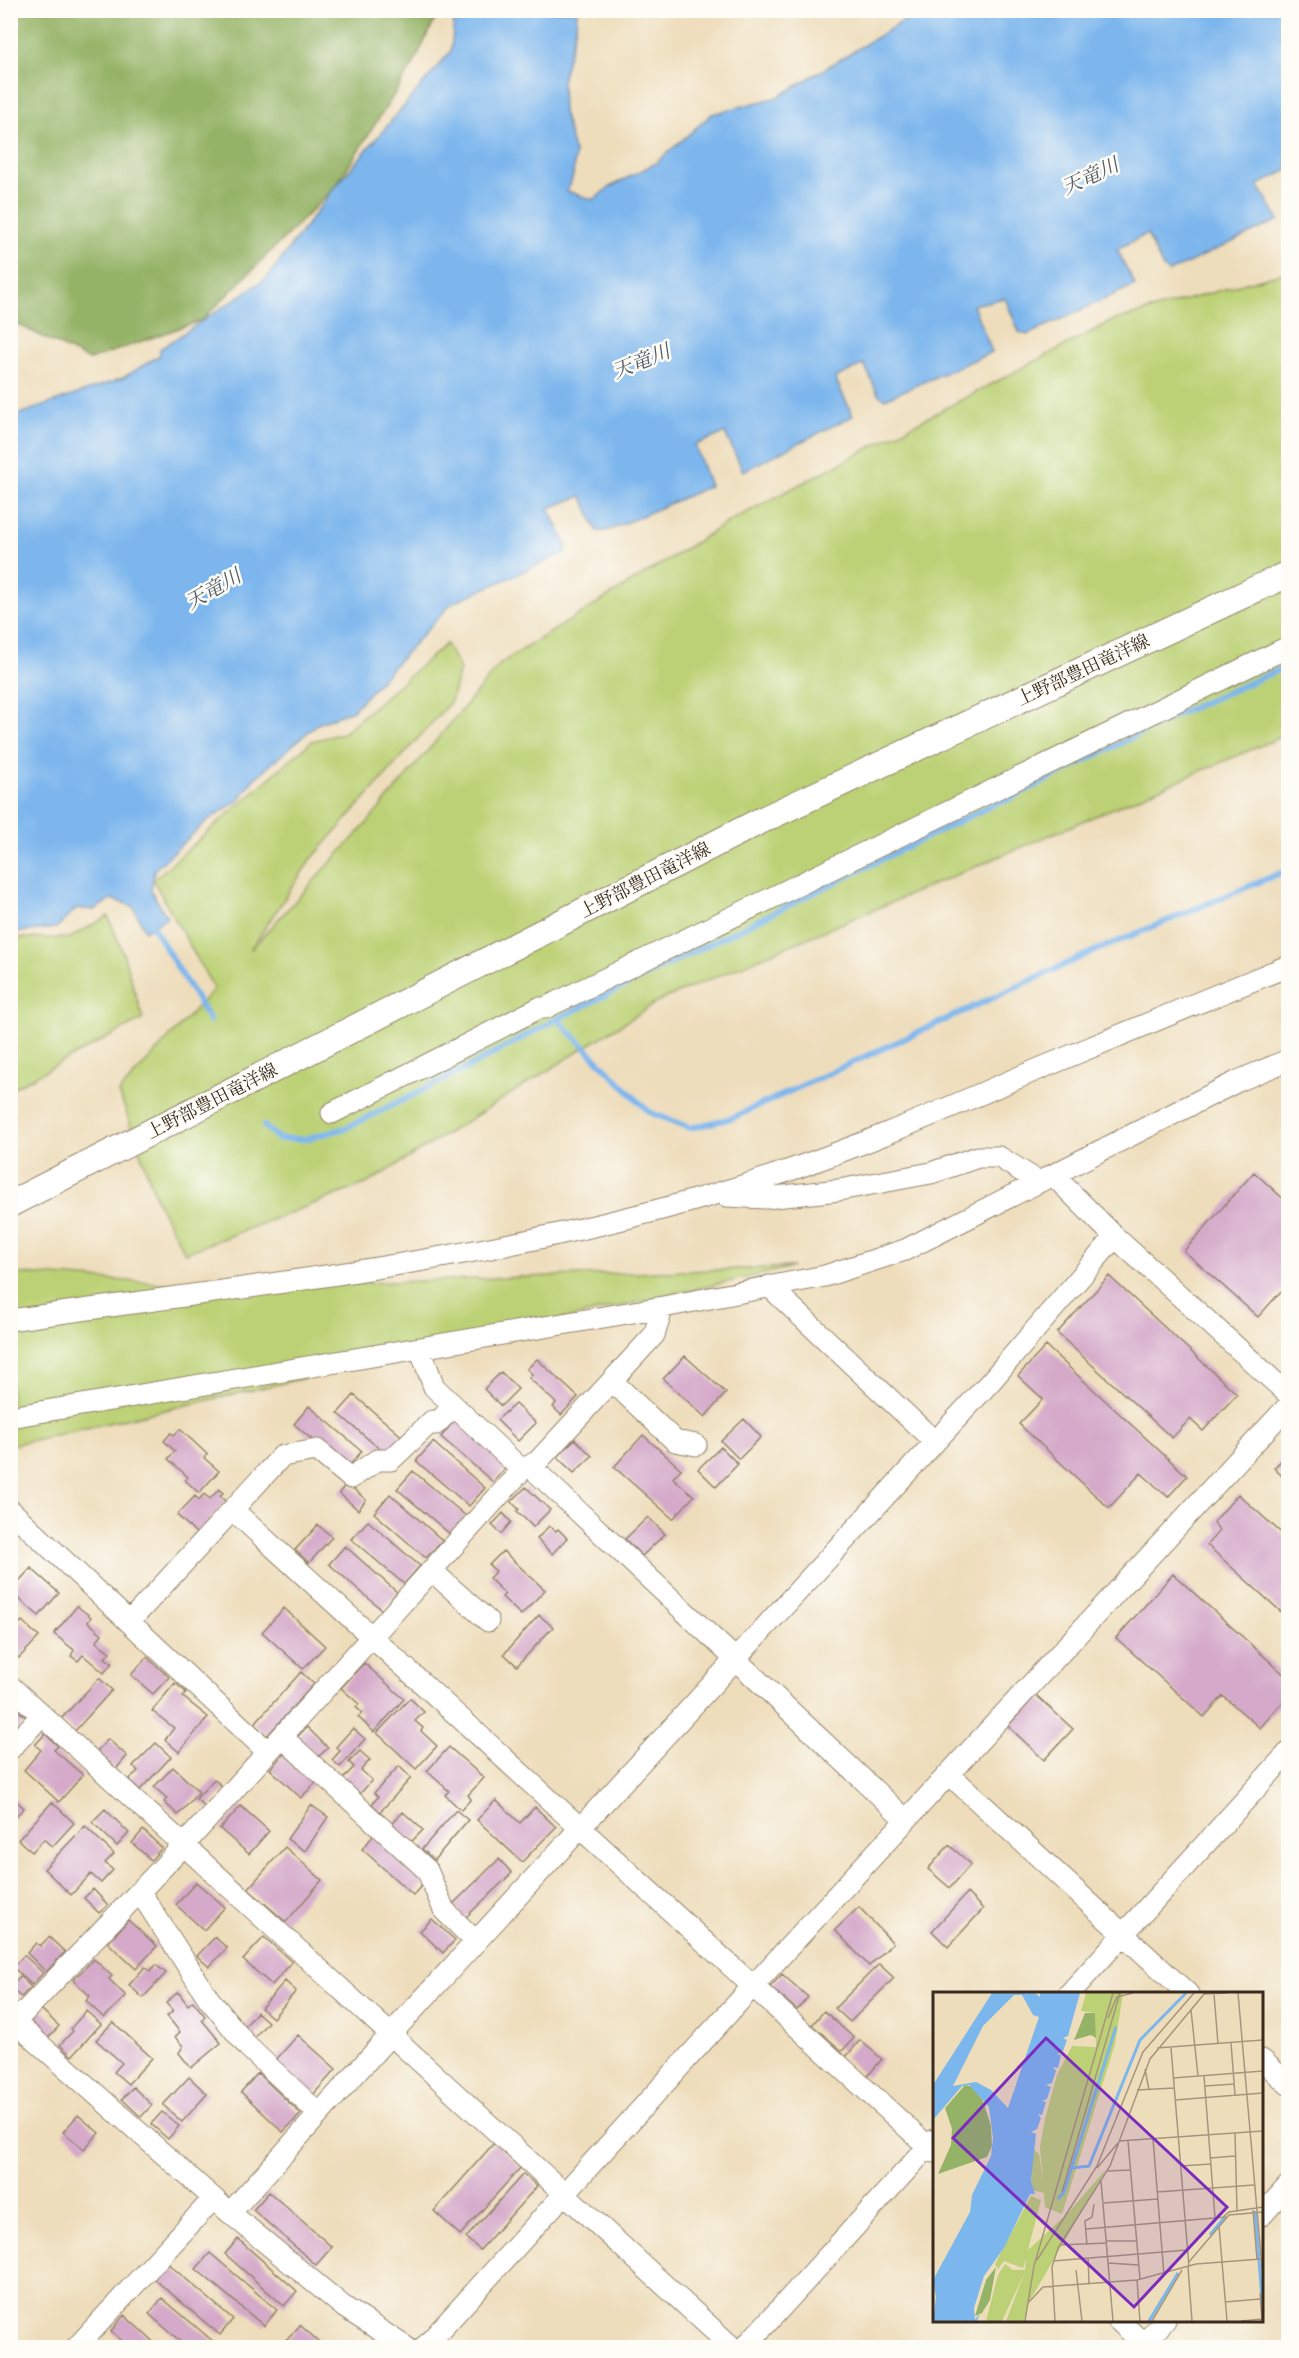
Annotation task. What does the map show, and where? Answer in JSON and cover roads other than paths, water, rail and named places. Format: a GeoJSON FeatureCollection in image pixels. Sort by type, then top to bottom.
{"type":"FeatureCollection","features":[{"type":"Feature","properties":{"kind":"main road","name":"上野部豊田竜洋線"},"geometry":{"type":"LineString","coordinates":[[10,1204],[758,822],[1288,574]]}},
{"type":"Feature","properties":{"kind":"street"},"geometry":{"type":"LineString","coordinates":[[332,1113],[539,1008],[545,1008],[1288,647]]}},
{"type":"Feature","properties":{"kind":"street"},"geometry":{"type":"LineString","coordinates":[[10,1320],[411,1263],[547,1236],[711,1195],[870,1142],[1288,966]]}},
{"type":"Feature","properties":{"kind":"street"},"geometry":{"type":"LineString","coordinates":[[10,1417],[663,1307],[825,1276],[904,1250],[1238,1081],[1288,1060]]}},
{"type":"Feature","properties":{"kind":"street"},"geometry":{"type":"LineString","coordinates":[[711,1195],[766,1198],[839,1190],[931,1173],[978,1157],[999,1157],[1046,1178],[1115,1237],[1288,1394]]}},
{"type":"Feature","properties":{"kind":"street"},"geometry":{"type":"LineString","coordinates":[[230,2213],[391,2034],[992,1381],[1115,1237]]}},
{"type":"Feature","properties":{"kind":"street"},"geometry":{"type":"LineString","coordinates":[[769,1286],[935,1442]]}},
{"type":"Feature","properties":{"kind":"street"},"geometry":{"type":"LineString","coordinates":[[407,2348],[344,2307],[213,2199],[12,2022],[184,1845],[431,1570],[526,1468],[538,1461],[654,1335],[663,1307]]}},
{"type":"Feature","properties":{"kind":"street"},"geometry":{"type":"LineString","coordinates":[[420,1348],[434,1387],[735,1659],[906,1820]]}},
{"type":"Feature","properties":{"kind":"street"},"geometry":{"type":"LineString","coordinates":[[612,1381],[675,1441],[696,1445]]}},
{"type":"Feature","properties":{"kind":"street"},"geometry":{"type":"LineString","coordinates":[[129,1622],[282,1456],[316,1450],[351,1478],[377,1460],[391,1460],[432,1421],[436,1424],[454,1406]]}},
{"type":"Feature","properties":{"kind":"street"},"geometry":{"type":"LineString","coordinates":[[424,2348],[753,1986],[1288,1406]]}},
{"type":"Feature","properties":{"kind":"street"},"geometry":{"type":"LineString","coordinates":[[10,1510],[129,1622],[427,1870],[444,1910],[476,1942]]}},
{"type":"Feature","properties":{"kind":"street"},"geometry":{"type":"LineString","coordinates":[[233,1510],[753,1986],[933,2146],[744,2348]]}},
{"type":"Feature","properties":{"kind":"street"},"geometry":{"type":"LineString","coordinates":[[431,1570],[488,1621]]}},
{"type":"Feature","properties":{"kind":"street"},"geometry":{"type":"LineString","coordinates":[[10,1686],[733,2348]]}},
{"type":"Feature","properties":{"kind":"street"},"geometry":{"type":"LineString","coordinates":[[10,1749],[42,1715]]}},
{"type":"Feature","properties":{"kind":"street"},"geometry":{"type":"LineString","coordinates":[[1071,1992],[1285,1763]]}},
{"type":"Feature","properties":{"kind":"street"},"geometry":{"type":"LineString","coordinates":[[949,1774],[1186,1992]]}},
{"type":"Feature","properties":{"kind":"street"},"geometry":{"type":"LineString","coordinates":[[140,1892],[209,1999],[248,2047],[319,2114]]}},
{"type":"Feature","properties":{"kind":"street"},"geometry":{"type":"LineString","coordinates":[[1263,2061],[1288,2084]]}},
{"type":"Feature","properties":{"kind":"street"},"geometry":{"type":"LineString","coordinates":[[1263,2214],[1288,2186]]}},
{"type":"Feature","properties":{"kind":"street"},"geometry":{"type":"LineString","coordinates":[[76,2348],[213,2199]]}},
{"type":"Feature","properties":{"kind":"street"},"geometry":{"type":"LineString","coordinates":[[1120,2322],[1146,2346],[1164,2322]]}},
{"type":"Feature","properties":{"kind":"water","name":"天竜川"},"geometry":{"type":"Polygon","coordinates":[[[455,11],[577,11],[576,27],[562,81],[563,112],[575,153],[573,176],[567,191],[593,200],[610,187],[656,163],[712,114],[778,97],[920,11],[1288,11],[1288,170],[1258,185],[1279,220],[1169,272],[1163,268],[1147,234],[1117,249],[1135,285],[1027,335],[1019,332],[1005,298],[973,305],[992,352],[885,399],[878,394],[864,364],[835,378],[853,416],[743,471],[725,433],[695,445],[710,486],[607,531],[597,531],[582,496],[549,508],[567,546],[565,553],[452,603],[353,710],[317,724],[253,780],[239,800],[208,820],[154,870],[151,891],[167,917],[145,931],[133,906],[111,899],[94,910],[77,908],[56,928],[11,933],[11,417],[123,378],[160,355],[160,349],[267,278],[335,187],[451,51],[455,11]]]}},
{"type":"Feature","properties":{"kind":"waterway"},"geometry":{"type":"LineString","coordinates":[[264,1126],[279,1139],[305,1139],[346,1128],[467,1068],[557,1019],[1000,801],[1005,801],[1180,713],[1288,666]]}},
{"type":"Feature","properties":{"kind":"waterway"},"geometry":{"type":"LineString","coordinates":[[557,1019],[649,1112],[690,1128],[732,1118],[1090,953],[1288,870]]}},
{"type":"Feature","properties":{"kind":"waterway"},"geometry":{"type":"LineString","coordinates":[[148,919],[210,1021]]}}]}
